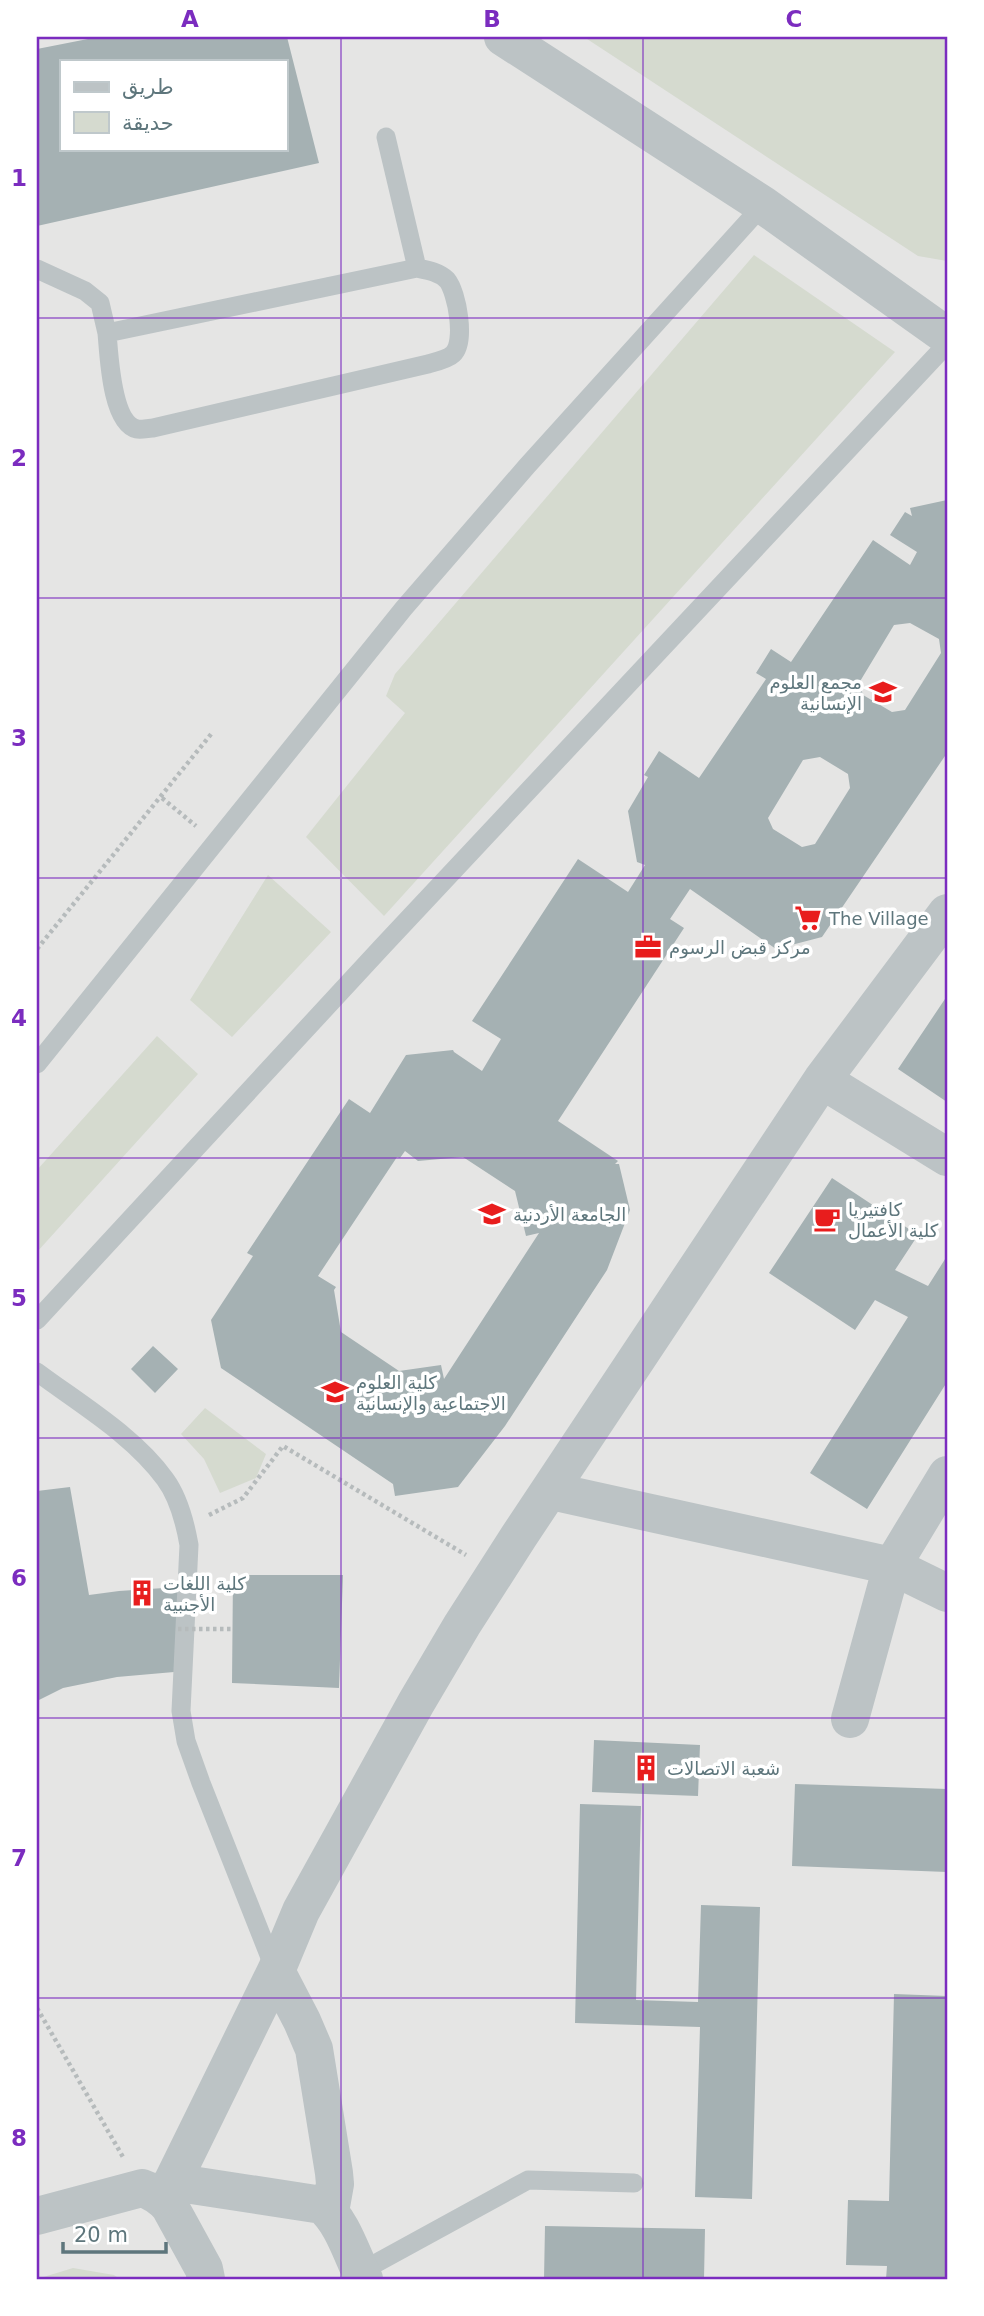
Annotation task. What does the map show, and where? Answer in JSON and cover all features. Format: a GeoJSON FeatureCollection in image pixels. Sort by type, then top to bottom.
{"type":"FeatureCollection","features":[{"type":"Feature","properties":{"kind":"street"},"geometry":{"type":"LineString","coordinates":[[503,37],[763,205],[947,336]]}},
{"type":"Feature","properties":{"kind":"street"},"geometry":{"type":"LineString","coordinates":[[159,2190],[276,1971],[301,1910],[351,1817],[415,1703],[495,1573],[822,1080],[947,913]]}},
{"type":"Feature","properties":{"kind":"street"},"geometry":{"type":"LineString","coordinates":[[822,1080],[947,1157]]}},
{"type":"Feature","properties":{"kind":"street"},"geometry":{"type":"LineString","coordinates":[[850,1719],[892,1566],[947,1475]]}},
{"type":"Feature","properties":{"kind":"street"},"geometry":{"type":"LineString","coordinates":[[551,1491],[892,1566],[947,1593]]}},
{"type":"Feature","properties":{"kind":"street"},"geometry":{"type":"LineString","coordinates":[[276,1971],[314,2049],[335,2184],[330,2212]]}},
{"type":"Feature","properties":{"kind":"street"},"geometry":{"type":"LineString","coordinates":[[159,2190],[190,2242],[204,2269],[206,2279]]}},
{"type":"Feature","properties":{"kind":"street"},"geometry":{"type":"LineString","coordinates":[[37,2216],[159,2190],[311,2202],[330,2212],[362,2276]]}},
{"type":"Feature","properties":{"kind":"lane"},"geometry":{"type":"LineString","coordinates":[[386,137],[416,268]]}},
{"type":"Feature","properties":{"kind":"lane"},"geometry":{"type":"LineString","coordinates":[[37,1064],[404,608],[527,466],[763,205]]}},
{"type":"Feature","properties":{"kind":"lane"},"geometry":{"type":"LineString","coordinates":[[37,269],[85,291],[100,303],[107,333],[111,379],[119,409],[128,425],[137,429],[153,428],[428,364],[453,355],[461,337],[454,291],[446,279],[435,272],[416,268],[107,333]]}},
{"type":"Feature","properties":{"kind":"lane"},"geometry":{"type":"LineString","coordinates":[[39,1312],[947,344]]}},
{"type":"Feature","properties":{"kind":"lane"},"geometry":{"type":"LineString","coordinates":[[37,1371],[116,1431],[150,1462],[172,1490],[186,1526],[189,1545],[181,1711],[183,1728],[201,1783],[276,1971]]}},
{"type":"Feature","properties":{"kind":"lane"},"geometry":{"type":"LineString","coordinates":[[362,2276],[528,2180],[634,2183]]}},
{"type":"Feature","properties":{"kind":"path"},"geometry":{"type":"LineString","coordinates":[[37,949],[212,733]]}},
{"type":"Feature","properties":{"kind":"path"},"geometry":{"type":"LineString","coordinates":[[162,798],[216,842]]}},
{"type":"Feature","properties":{"kind":"path"},"geometry":{"type":"LineString","coordinates":[[186,1526],[243,1498],[284,1446],[495,1573]]}},
{"type":"Feature","properties":{"kind":"path"},"geometry":{"type":"LineString","coordinates":[[178,1629],[231,1629]]}},
{"type":"Feature","properties":{"kind":"path"},"geometry":{"type":"LineString","coordinates":[[37,2008],[159,2190]]}},
{"type":"Feature","properties":{"kind":"shaded area","name":"الجامعة الأردنية"},"geometry":{"type":"Polygon","coordinates":[[[37,37],[947,37],[947,2279],[37,2279],[37,37]]]}},
{"type":"Feature","properties":{"kind":"green space"},"geometry":{"type":"Polygon","coordinates":[[[584,37],[947,37],[947,261],[918,256],[584,37]]]}},
{"type":"Feature","properties":{"kind":"green space"},"geometry":{"type":"Polygon","coordinates":[[[754,255],[895,352],[384,916],[306,837],[405,713],[386,696],[395,674],[754,255]]]}},
{"type":"Feature","properties":{"kind":"green space"},"geometry":{"type":"Polygon","coordinates":[[[268,875],[331,932],[232,1037],[190,1000],[268,875]]]}},
{"type":"Feature","properties":{"kind":"green space"},"geometry":{"type":"Polygon","coordinates":[[[157,1036],[198,1074],[37,1252],[37,1170],[157,1036]]]}},
{"type":"Feature","properties":{"kind":"green space"},"geometry":{"type":"Polygon","coordinates":[[[205,1408],[266,1454],[256,1478],[220,1493],[204,1459],[181,1434],[205,1408]]]}},
{"type":"Feature","properties":{"kind":"green space"},"geometry":{"type":"Polygon","coordinates":[[[73,2268],[114,2275],[120,2279],[37,2279],[73,2268]]]}},
{"type":"Feature","properties":{"kind":"building"},"geometry":{"type":"Polygon","coordinates":[[[98,37],[287,37],[319,163],[37,226],[37,49],[98,37]]]}},
{"type":"Feature","properties":{"kind":"building"},"geometry":{"type":"Polygon","coordinates":[[[947,500],[947,753],[822,937],[776,949],[690,889],[670,919],[684,928],[558,1121],[618,1161],[615,1164],[619,1164],[630,1210],[607,1270],[505,1426],[458,1487],[395,1496],[393,1484],[221,1368],[211,1320],[253,1256],[247,1253],[349,1099],[370,1113],[406,1055],[453,1050],[482,1071],[501,1039],[472,1021],[578,859],[628,892],[645,865],[637,862],[628,811],[648,777],[644,775],[659,751],[699,778],[766,679],[756,673],[771,649],[791,662],[873,540],[910,565],[917,552],[890,535],[905,512],[912,516],[910,508],[947,500]],[[910,623],[894,625],[859,683],[863,695],[892,712],[905,710],[941,653],[939,639],[910,623]],[[820,757],[803,760],[768,818],[773,829],[802,847],[815,844],[850,788],[848,774],[820,757]],[[405,1151],[400,1158],[397,1157],[318,1276],[336,1287],[334,1290],[341,1332],[399,1371],[441,1365],[444,1379],[539,1233],[526,1236],[515,1191],[463,1157],[418,1161],[405,1151]]]}},
{"type":"Feature","properties":{"kind":"building"},"geometry":{"type":"Polygon","coordinates":[[[947,996],[947,1102],[898,1069],[947,996]]]}},
{"type":"Feature","properties":{"kind":"building"},"geometry":{"type":"Polygon","coordinates":[[[832,1178],[918,1235],[895,1270],[928,1286],[947,1256],[947,1382],[867,1509],[810,1473],[908,1317],[875,1300],[855,1330],[769,1273],[832,1178]]]}},
{"type":"Feature","properties":{"kind":"building"},"geometry":{"type":"Polygon","coordinates":[[[153,1346],[178,1369],[155,1393],[131,1369],[153,1346]]]}},
{"type":"Feature","properties":{"kind":"building","name":"كلية اللغات الأجنبية"},"geometry":{"type":"Polygon","coordinates":[[[70,1487],[89,1595],[179,1587],[174,1672],[117,1677],[63,1688],[37,1701],[37,1491],[70,1487]]]}},
{"type":"Feature","properties":{"kind":"building","name":"كلية اللغات الأجنبية"},"geometry":{"type":"Polygon","coordinates":[[[233,1575],[343,1575],[339,1688],[232,1683],[233,1575]]]}},
{"type":"Feature","properties":{"kind":"building","name":"شعبة الاتصالات"},"geometry":{"type":"Polygon","coordinates":[[[594,1740],[700,1745],[698,1796],[592,1792],[594,1740]]]}},
{"type":"Feature","properties":{"kind":"building"},"geometry":{"type":"Polygon","coordinates":[[[795,1784],[947,1789],[947,1872],[792,1866],[795,1784]]]}},
{"type":"Feature","properties":{"kind":"building"},"geometry":{"type":"Polygon","coordinates":[[[580,1804],[641,1806],[636,2000],[698,2002],[701,1905],[760,1907],[752,2199],[695,2197],[700,2027],[575,2023],[580,1804]]]}},
{"type":"Feature","properties":{"kind":"building"},"geometry":{"type":"Polygon","coordinates":[[[894,1994],[947,1996],[947,2279],[886,2279],[887,2266],[846,2265],[848,2200],[889,2201],[894,1994]]]}},
{"type":"Feature","properties":{"kind":"building"},"geometry":{"type":"Polygon","coordinates":[[[545,2226],[705,2229],[704,2279],[544,2279],[545,2226]]]}},
{"type":"Feature","properties":{"kind":"place","name":"مجمع العلوم الإنسانية"},"geometry":{"type":"Point","coordinates":[883,692]}},
{"type":"Feature","properties":{"kind":"place","name":"The Village"},"geometry":{"type":"Point","coordinates":[808,918]}},
{"type":"Feature","properties":{"kind":"place","name":"مركز قبض الرسوم"},"geometry":{"type":"Point","coordinates":[648,947]}},
{"type":"Feature","properties":{"kind":"place","name":"الجامعة الأردنية"},"geometry":{"type":"Point","coordinates":[492,1214]}},
{"type":"Feature","properties":{"kind":"place","name":"كافتيريا كلية الأعمال"},"geometry":{"type":"Point","coordinates":[827,1219]}},
{"type":"Feature","properties":{"kind":"place","name":"كلية العلوم الاجتماعية والإنسانية"},"geometry":{"type":"Point","coordinates":[335,1392]}},
{"type":"Feature","properties":{"kind":"place","name":"كلية اللغات الأجنبية"},"geometry":{"type":"Point","coordinates":[142,1593]}},
{"type":"Feature","properties":{"kind":"place","name":"شعبة الاتصالات"},"geometry":{"type":"Point","coordinates":[646,1768]}}]}
